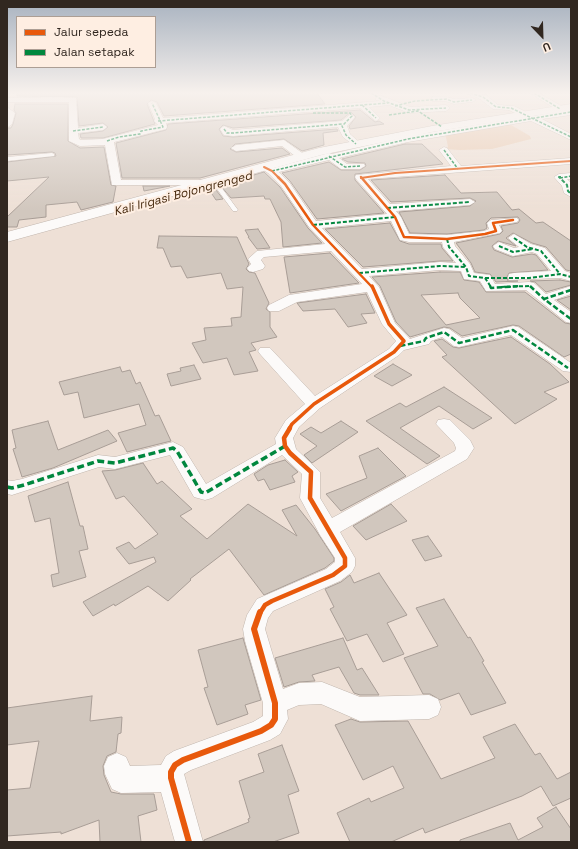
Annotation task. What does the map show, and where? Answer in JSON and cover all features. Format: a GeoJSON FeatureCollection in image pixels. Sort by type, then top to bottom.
{"type":"FeatureCollection","features":[{"type":"Feature","properties":{"kind":"main road"},"geometry":{"type":"LineString","coordinates":[[7,238],[268,169],[302,157],[324,155],[421,133]]}},
{"type":"Feature","properties":{"kind":"street"},"geometry":{"type":"LineString","coordinates":[[73,133],[76,143],[107,142],[120,137],[140,134],[140,133]]}},
{"type":"Feature","properties":{"kind":"street"},"geometry":{"type":"LineString","coordinates":[[227,133],[244,136],[271,133]]}},
{"type":"Feature","properties":{"kind":"street"},"geometry":{"type":"LineString","coordinates":[[345,133],[346,135],[369,144]]}},
{"type":"Feature","properties":{"kind":"street"},"geometry":{"type":"LineString","coordinates":[[404,137],[430,133]]}},
{"type":"Feature","properties":{"kind":"street"},"geometry":{"type":"LineString","coordinates":[[562,133],[571,137]]}},
{"type":"Feature","properties":{"kind":"street"},"geometry":{"type":"LineString","coordinates":[[107,142],[110,144],[116,183],[212,184]]}},
{"type":"Feature","properties":{"kind":"street"},"geometry":{"type":"LineString","coordinates":[[236,148],[284,143],[302,157]]}},
{"type":"Feature","properties":{"kind":"street"},"geometry":{"type":"LineString","coordinates":[[268,169],[369,144]]}},
{"type":"Feature","properties":{"kind":"street"},"geometry":{"type":"LineString","coordinates":[[444,150],[458,169]]}},
{"type":"Feature","properties":{"kind":"street"},"geometry":{"type":"LineString","coordinates":[[324,155],[345,167],[360,166]]}},
{"type":"Feature","properties":{"kind":"street"},"geometry":{"type":"LineString","coordinates":[[513,220],[493,223],[496,231],[493,233],[447,239],[412,239],[404,237],[391,212],[360,177],[395,173],[569,163]]}},
{"type":"Feature","properties":{"kind":"street"},"geometry":{"type":"LineString","coordinates":[[189,842],[171,778],[171,772],[175,765],[183,760],[261,731],[271,725],[275,719],[274,703],[256,641],[255,621],[265,606],[272,601],[333,575],[344,566],[345,558],[327,530],[310,498],[311,472],[290,453],[285,446],[284,438],[287,431],[297,419],[314,404],[400,346],[404,341],[385,317],[372,287],[313,225],[285,184],[268,169]]}},
{"type":"Feature","properties":{"kind":"street"},"geometry":{"type":"LineString","coordinates":[[571,176],[559,177],[567,185],[568,191],[571,194]]}},
{"type":"Feature","properties":{"kind":"street"},"geometry":{"type":"LineString","coordinates":[[313,225],[391,212],[470,202]]}},
{"type":"Feature","properties":{"kind":"street"},"geometry":{"type":"LineString","coordinates":[[514,238],[527,247],[535,248],[541,251],[566,275]]}},
{"type":"Feature","properties":{"kind":"street"},"geometry":{"type":"LineString","coordinates":[[447,239],[449,247],[454,255],[466,267],[472,278],[529,278],[566,275]]}},
{"type":"Feature","properties":{"kind":"street"},"geometry":{"type":"LineString","coordinates":[[499,246],[513,252],[535,248]]}},
{"type":"Feature","properties":{"kind":"street"},"geometry":{"type":"LineString","coordinates":[[252,268],[259,266],[254,259],[256,256],[261,254],[334,247]]}},
{"type":"Feature","properties":{"kind":"street"},"geometry":{"type":"LineString","coordinates":[[359,273],[440,266],[466,267]]}},
{"type":"Feature","properties":{"kind":"street"},"geometry":{"type":"LineString","coordinates":[[485,278],[490,288],[529,286],[571,319]]}},
{"type":"Feature","properties":{"kind":"street"},"geometry":{"type":"LineString","coordinates":[[274,308],[294,298],[372,287]]}},
{"type":"Feature","properties":{"kind":"street"},"geometry":{"type":"LineString","coordinates":[[545,300],[544,297],[571,290]]}},
{"type":"Feature","properties":{"kind":"street"},"geometry":{"type":"LineString","coordinates":[[400,346],[424,341],[426,338],[444,332],[459,343],[513,330],[567,369]]}},
{"type":"Feature","properties":{"kind":"street"},"geometry":{"type":"LineString","coordinates":[[265,350],[314,404]]}},
{"type":"Feature","properties":{"kind":"street"},"geometry":{"type":"LineString","coordinates":[[327,530],[462,455],[465,448],[461,440],[444,424]]}},
{"type":"Feature","properties":{"kind":"street"},"geometry":{"type":"LineString","coordinates":[[7,487],[12,488],[98,461],[115,463],[173,448],[177,451],[201,492],[204,493],[285,446]]}},
{"type":"Feature","properties":{"kind":"street"},"geometry":{"type":"LineString","coordinates":[[274,703],[299,694],[322,693],[360,709],[429,707]]}},
{"type":"Feature","properties":{"kind":"street"},"geometry":{"type":"LineString","coordinates":[[117,766],[118,774],[121,780],[171,778]]}},
{"type":"Feature","properties":{"kind":"lane"},"geometry":{"type":"LineString","coordinates":[[7,159],[52,156]]}},
{"type":"Feature","properties":{"kind":"lane"},"geometry":{"type":"LineString","coordinates":[[212,184],[235,210]]}},
{"type":"Feature","properties":{"kind":"shaded area"},"geometry":{"type":"Polygon","coordinates":[[[424,133],[524,133],[530,136],[531,139],[492,149],[460,150],[444,149],[448,147],[446,137],[442,133],[405,136],[424,133]]]}},
{"type":"Feature","properties":{"kind":"building"},"geometry":{"type":"Polygon","coordinates":[[[7,133],[68,133],[68,141],[80,148],[104,147],[111,185],[116,186],[113,202],[81,210],[77,202],[46,205],[46,217],[19,220],[17,227],[7,227],[7,217],[49,177],[7,181],[7,162],[56,156],[55,153],[52,152],[7,155],[7,133]]]}},
{"type":"Feature","properties":{"kind":"building"},"geometry":{"type":"Polygon","coordinates":[[[123,133],[103,138],[81,138],[80,134],[123,133]]]}},
{"type":"Feature","properties":{"kind":"building"},"geometry":{"type":"Polygon","coordinates":[[[156,133],[221,133],[223,136],[233,137],[290,133],[326,133],[323,133],[324,145],[302,151],[284,139],[235,144],[230,149],[236,152],[282,148],[290,154],[200,178],[122,178],[116,143],[156,133]]]}},
{"type":"Feature","properties":{"kind":"building"},"geometry":{"type":"Polygon","coordinates":[[[405,144],[422,144],[443,164],[355,174],[355,180],[384,213],[317,219],[290,181],[282,173],[329,162],[341,170],[360,170],[366,166],[365,163],[348,162],[342,159],[405,144]]]}},
{"type":"Feature","properties":{"kind":"building"},"geometry":{"type":"Polygon","coordinates":[[[264,172],[280,187],[308,228],[322,243],[283,247],[281,222],[270,199],[265,199],[264,196],[231,198],[220,185],[264,172]]]}},
{"type":"Feature","properties":{"kind":"building"},"geometry":{"type":"Polygon","coordinates":[[[445,175],[461,193],[497,192],[512,210],[519,209],[536,223],[543,222],[571,241],[571,271],[566,270],[546,247],[532,243],[513,233],[506,238],[516,246],[498,241],[492,246],[494,250],[512,257],[532,254],[536,255],[548,270],[509,273],[507,277],[508,281],[518,281],[496,282],[490,274],[475,272],[471,263],[456,243],[500,234],[503,231],[501,226],[518,223],[520,220],[518,217],[491,218],[486,223],[487,228],[484,230],[447,234],[410,233],[399,212],[470,206],[476,201],[470,198],[391,202],[371,180],[445,175]]]}},
{"type":"Feature","properties":{"kind":"building"},"geometry":{"type":"Polygon","coordinates":[[[143,186],[170,186],[144,191],[143,186]]]}},
{"type":"Feature","properties":{"kind":"building"},"geometry":{"type":"Polygon","coordinates":[[[210,187],[216,190],[223,199],[216,200],[208,188],[210,187]]]}},
{"type":"Feature","properties":{"kind":"building"},"geometry":{"type":"Polygon","coordinates":[[[390,223],[400,241],[409,244],[441,244],[442,248],[453,261],[363,267],[325,229],[390,223]]]}},
{"type":"Feature","properties":{"kind":"building"},"geometry":{"type":"Polygon","coordinates":[[[258,229],[270,248],[257,249],[248,237],[245,230],[258,229]]]}},
{"type":"Feature","properties":{"kind":"building"},"geometry":{"type":"Polygon","coordinates":[[[159,236],[237,237],[249,264],[246,269],[249,272],[255,273],[269,303],[266,309],[270,312],[270,327],[277,337],[251,343],[256,350],[249,352],[258,371],[234,375],[227,358],[203,363],[192,343],[206,340],[204,328],[232,326],[231,318],[241,317],[243,287],[227,289],[221,273],[187,278],[181,266],[171,267],[163,248],[157,248],[159,236]]]}},
{"type":"Feature","properties":{"kind":"building"},"geometry":{"type":"Polygon","coordinates":[[[330,253],[359,283],[290,293],[284,257],[330,253]]]}},
{"type":"Feature","properties":{"kind":"building"},"geometry":{"type":"Polygon","coordinates":[[[460,272],[464,280],[479,282],[486,292],[525,292],[565,323],[571,324],[571,354],[564,357],[519,326],[513,325],[462,336],[450,328],[444,327],[410,337],[396,322],[380,286],[372,277],[460,272]],[[458,293],[421,295],[446,325],[480,318],[460,298],[458,293]]]}},
{"type":"Feature","properties":{"kind":"building"},"geometry":{"type":"Polygon","coordinates":[[[560,280],[571,282],[571,285],[546,292],[535,282],[530,281],[560,280]]]}},
{"type":"Feature","properties":{"kind":"building"},"geometry":{"type":"Polygon","coordinates":[[[366,294],[375,313],[361,314],[367,323],[348,327],[335,309],[303,311],[297,303],[366,294]]]}},
{"type":"Feature","properties":{"kind":"building"},"geometry":{"type":"Polygon","coordinates":[[[571,296],[571,310],[557,300],[571,296]]]}},
{"type":"Feature","properties":{"kind":"building"},"geometry":{"type":"Polygon","coordinates":[[[511,337],[550,364],[569,382],[544,392],[557,399],[515,424],[442,357],[447,355],[434,341],[442,339],[453,347],[459,348],[511,337]]]}},
{"type":"Feature","properties":{"kind":"building"},"geometry":{"type":"Polygon","coordinates":[[[393,364],[412,375],[392,386],[374,376],[393,364]]]}},
{"type":"Feature","properties":{"kind":"building"},"geometry":{"type":"Polygon","coordinates":[[[194,365],[201,379],[171,386],[167,374],[181,371],[180,368],[194,365]]]}},
{"type":"Feature","properties":{"kind":"building"},"geometry":{"type":"Polygon","coordinates":[[[120,367],[122,372],[130,370],[136,384],[140,382],[155,416],[159,415],[171,441],[127,452],[118,433],[146,425],[139,404],[84,418],[78,392],[64,395],[59,382],[120,367]]]}},
{"type":"Feature","properties":{"kind":"building"},"geometry":{"type":"Polygon","coordinates":[[[444,387],[492,418],[473,429],[439,406],[400,428],[440,456],[427,464],[366,421],[400,403],[406,407],[444,387]]]}},
{"type":"Feature","properties":{"kind":"building"},"geometry":{"type":"Polygon","coordinates":[[[48,421],[58,450],[108,430],[117,441],[53,468],[22,477],[13,449],[16,448],[12,430],[48,421]]]}},
{"type":"Feature","properties":{"kind":"building"},"geometry":{"type":"Polygon","coordinates":[[[341,421],[358,432],[312,463],[304,455],[317,446],[300,434],[311,427],[321,433],[341,421]]]}},
{"type":"Feature","properties":{"kind":"building"},"geometry":{"type":"Polygon","coordinates":[[[378,448],[406,476],[341,511],[326,494],[367,478],[359,456],[378,448]]]}},
{"type":"Feature","properties":{"kind":"building"},"geometry":{"type":"Polygon","coordinates":[[[285,460],[298,472],[292,476],[295,482],[270,490],[264,479],[258,481],[254,474],[268,465],[285,460]]]}},
{"type":"Feature","properties":{"kind":"building"},"geometry":{"type":"Polygon","coordinates":[[[143,463],[157,484],[162,481],[192,509],[180,516],[207,539],[248,504],[297,536],[282,510],[296,505],[315,529],[334,558],[334,561],[325,568],[264,595],[229,549],[190,579],[191,580],[168,601],[148,586],[115,606],[114,604],[93,616],[83,602],[156,562],[154,557],[129,564],[116,548],[129,542],[135,549],[158,534],[124,496],[116,499],[102,471],[115,470],[143,463]]]}},
{"type":"Feature","properties":{"kind":"building"},"geometry":{"type":"Polygon","coordinates":[[[68,482],[80,526],[83,526],[88,549],[79,551],[86,577],[53,587],[51,575],[59,573],[50,518],[35,522],[28,496],[68,482]]]}},
{"type":"Feature","properties":{"kind":"building"},"geometry":{"type":"Polygon","coordinates":[[[391,504],[407,521],[366,540],[353,526],[391,504]]]}},
{"type":"Feature","properties":{"kind":"building"},"geometry":{"type":"Polygon","coordinates":[[[428,536],[442,556],[425,561],[412,540],[428,536]]]}},
{"type":"Feature","properties":{"kind":"building"},"geometry":{"type":"Polygon","coordinates":[[[379,573],[407,615],[387,623],[404,654],[383,662],[367,634],[347,641],[330,609],[334,607],[325,589],[341,582],[350,575],[354,583],[379,573]]]}},
{"type":"Feature","properties":{"kind":"building"},"geometry":{"type":"Polygon","coordinates":[[[444,599],[468,638],[470,637],[484,661],[482,662],[506,703],[471,715],[459,693],[440,700],[430,694],[423,694],[404,658],[438,646],[416,608],[444,599]]]}},
{"type":"Feature","properties":{"kind":"building"},"geometry":{"type":"Polygon","coordinates":[[[243,638],[261,700],[245,705],[248,714],[217,725],[204,688],[208,687],[198,650],[243,638]]]}},
{"type":"Feature","properties":{"kind":"building"},"geometry":{"type":"Polygon","coordinates":[[[343,638],[357,670],[362,668],[379,695],[360,695],[354,693],[339,667],[312,675],[315,681],[299,682],[284,687],[275,658],[343,638]]]}},
{"type":"Feature","properties":{"kind":"building"},"geometry":{"type":"Polygon","coordinates":[[[92,696],[90,721],[122,717],[121,733],[118,734],[116,752],[107,756],[103,766],[104,775],[111,792],[121,794],[154,794],[157,810],[138,816],[141,842],[100,842],[99,820],[61,834],[61,832],[7,836],[7,790],[30,788],[39,741],[7,745],[7,708],[92,696]]]}},
{"type":"Feature","properties":{"kind":"building"},"geometry":{"type":"Polygon","coordinates":[[[351,719],[360,722],[408,721],[441,779],[495,758],[483,737],[515,724],[535,755],[540,753],[557,779],[571,772],[571,798],[553,806],[541,786],[522,796],[425,833],[423,828],[391,842],[350,842],[337,813],[369,798],[371,802],[404,788],[393,766],[363,780],[335,725],[351,719]]]}},
{"type":"Feature","properties":{"kind":"building"},"geometry":{"type":"Polygon","coordinates":[[[282,745],[299,791],[288,795],[299,833],[273,842],[204,842],[204,840],[249,822],[248,819],[250,818],[239,781],[264,772],[258,754],[282,745]]]}},
{"type":"Feature","properties":{"kind":"building"},"geometry":{"type":"Polygon","coordinates":[[[556,807],[571,829],[571,842],[460,842],[460,840],[510,823],[518,840],[543,827],[537,818],[556,807]]]}},
{"type":"Feature","properties":{"kind":"marked path"},"geometry":{"type":"LineString","coordinates":[[107,141],[119,137],[140,134],[140,133]]}},
{"type":"Feature","properties":{"kind":"marked path"},"geometry":{"type":"LineString","coordinates":[[227,133],[238,133]]}},
{"type":"Feature","properties":{"kind":"marked path"},"geometry":{"type":"LineString","coordinates":[[345,133],[356,144]]}},
{"type":"Feature","properties":{"kind":"marked path"},"geometry":{"type":"LineString","coordinates":[[272,171],[408,139],[447,133]]}},
{"type":"Feature","properties":{"kind":"marked path"},"geometry":{"type":"LineString","coordinates":[[562,133],[571,137]]}},
{"type":"Feature","properties":{"kind":"marked path"},"geometry":{"type":"LineString","coordinates":[[444,150],[458,169]]}},
{"type":"Feature","properties":{"kind":"marked path"},"geometry":{"type":"LineString","coordinates":[[329,156],[345,167],[360,166]]}},
{"type":"Feature","properties":{"kind":"marked path"},"geometry":{"type":"LineString","coordinates":[[571,176],[559,177],[567,185],[568,191],[571,194]]}},
{"type":"Feature","properties":{"kind":"marked path"},"geometry":{"type":"LineString","coordinates":[[387,208],[470,202]]}},
{"type":"Feature","properties":{"kind":"marked path"},"geometry":{"type":"LineString","coordinates":[[313,225],[395,217]]}},
{"type":"Feature","properties":{"kind":"marked path"},"geometry":{"type":"LineString","coordinates":[[514,238],[527,247],[541,251],[560,274]]}},
{"type":"Feature","properties":{"kind":"marked path"},"geometry":{"type":"LineString","coordinates":[[447,239],[449,247],[466,267],[469,276],[485,278],[491,288],[529,286],[545,300]]}},
{"type":"Feature","properties":{"kind":"marked path"},"geometry":{"type":"LineString","coordinates":[[499,246],[513,252],[533,249]]}},
{"type":"Feature","properties":{"kind":"marked path"},"geometry":{"type":"LineString","coordinates":[[359,273],[440,266],[466,267]]}},
{"type":"Feature","properties":{"kind":"marked path"},"geometry":{"type":"LineString","coordinates":[[485,278],[529,278],[560,274],[571,277]]}},
{"type":"Feature","properties":{"kind":"marked path"},"geometry":{"type":"LineString","coordinates":[[571,290],[544,299],[571,319]]}},
{"type":"Feature","properties":{"kind":"marked path"},"geometry":{"type":"LineString","coordinates":[[400,346],[424,341],[426,338],[444,332],[459,343],[513,330],[568,368]]}},
{"type":"Feature","properties":{"kind":"marked path"},"geometry":{"type":"LineString","coordinates":[[7,487],[12,488],[24,485],[98,461],[115,463],[173,448],[177,451],[201,492],[205,493],[285,446]]}},
{"type":"Feature","properties":{"kind":"cycle path"},"geometry":{"type":"LineString","coordinates":[[513,220],[495,222],[493,223],[496,231],[485,234],[447,239],[404,237],[395,217],[360,177],[395,173],[571,161]]}},
{"type":"Feature","properties":{"kind":"cycle path"},"geometry":{"type":"LineString","coordinates":[[189,842],[171,778],[171,772],[175,765],[183,760],[261,731],[271,725],[275,719],[275,703],[256,641],[254,629],[258,615],[265,605],[272,601],[333,575],[345,566],[345,558],[310,498],[311,472],[290,453],[285,446],[284,438],[292,424],[314,404],[394,352],[404,341],[389,324],[372,287],[313,225],[285,184],[272,171],[264,167]]}},
{"type":"Feature","properties":{"kind":"water label","name":"Kali Irigasi Bojongrenged"},"geometry":{"type":"Point","coordinates":[183,194]}}]}
